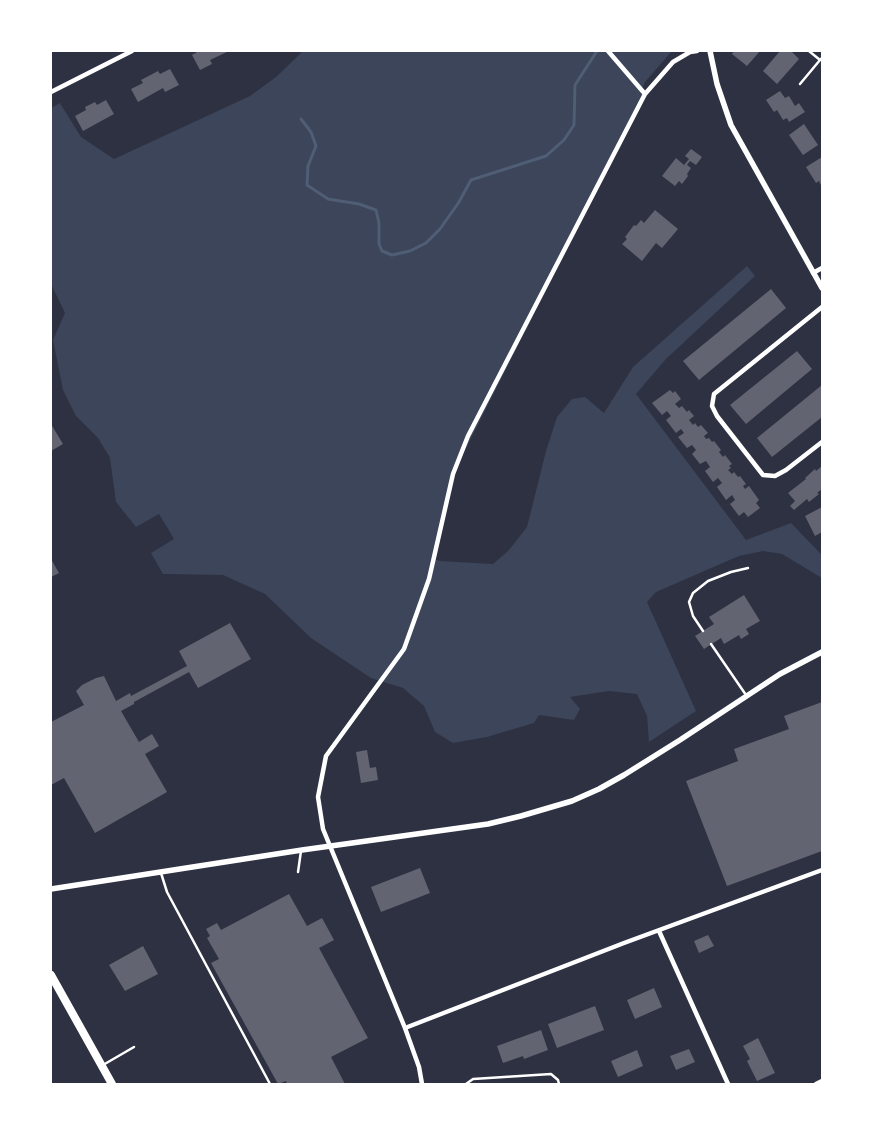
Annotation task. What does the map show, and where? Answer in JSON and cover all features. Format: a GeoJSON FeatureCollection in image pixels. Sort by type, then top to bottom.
{"type":"FeatureCollection","features":[{"type":"Feature","properties":{"kind":"main road"},"geometry":{"type":"LineString","coordinates":[[51,975],[112,1084]]}},
{"type":"Feature","properties":{"kind":"street"},"geometry":{"type":"LineString","coordinates":[[51,92],[132,51]]}},
{"type":"Feature","properties":{"kind":"street"},"geometry":{"type":"LineString","coordinates":[[608,51],[645,94]]}},
{"type":"Feature","properties":{"kind":"street"},"geometry":{"type":"LineString","coordinates":[[422,1084],[419,1067],[405,1028],[323,829],[318,797],[326,756],[404,649],[429,579],[453,474],[468,436],[645,94],[672,62],[690,52],[697,51]]}},
{"type":"Feature","properties":{"kind":"street"},"geometry":{"type":"LineString","coordinates":[[710,51],[717,84],[731,125],[822,288]]}},
{"type":"Feature","properties":{"kind":"street"},"geometry":{"type":"LineString","coordinates":[[813,273],[822,268]]}},
{"type":"Feature","properties":{"kind":"street"},"geometry":{"type":"LineString","coordinates":[[822,307],[714,394],[712,406],[717,416],[763,475],[775,476],[786,470],[822,442]]}},
{"type":"Feature","properties":{"kind":"street"},"geometry":{"type":"LineString","coordinates":[[51,888],[488,824],[572,801],[599,790],[780,674],[822,652]]}},
{"type":"Feature","properties":{"kind":"street"},"geometry":{"type":"LineString","coordinates":[[405,1028],[822,870]]}},
{"type":"Feature","properties":{"kind":"street"},"geometry":{"type":"LineString","coordinates":[[659,931],[728,1084]]}},
{"type":"Feature","properties":{"kind":"street"},"geometry":{"type":"LineString","coordinates":[[816,1084],[822,1081]]}},
{"type":"Feature","properties":{"kind":"lane"},"geometry":{"type":"LineString","coordinates":[[800,84],[821,59],[809,51]]}},
{"type":"Feature","properties":{"kind":"lane"},"geometry":{"type":"LineString","coordinates":[[703,631],[693,616],[688,602],[693,593],[708,581],[748,568]]}},
{"type":"Feature","properties":{"kind":"lane"},"geometry":{"type":"LineString","coordinates":[[711,644],[746,696]]}},
{"type":"Feature","properties":{"kind":"lane"},"geometry":{"type":"LineString","coordinates":[[298,872],[302,850]]}},
{"type":"Feature","properties":{"kind":"lane"},"geometry":{"type":"LineString","coordinates":[[160,872],[167,892],[270,1084]]}},
{"type":"Feature","properties":{"kind":"lane"},"geometry":{"type":"LineString","coordinates":[[102,1065],[134,1047]]}},
{"type":"Feature","properties":{"kind":"lane"},"geometry":{"type":"LineString","coordinates":[[466,1084],[473,1079],[551,1074],[558,1080],[559,1084]]}},
{"type":"Feature","properties":{"kind":"shaded area"},"geometry":{"type":"Polygon","coordinates":[[[303,51],[672,51],[645,82],[642,89],[645,94],[453,474],[434,559],[493,564],[509,550],[527,527],[546,451],[557,417],[572,399],[585,397],[604,413],[633,367],[747,266],[755,276],[666,359],[636,394],[746,540],[791,523],[822,555],[822,578],[782,554],[763,551],[739,556],[656,592],[647,602],[696,711],[649,742],[647,716],[637,694],[609,691],[570,697],[580,709],[574,720],[539,715],[534,723],[487,737],[453,743],[435,732],[424,706],[403,688],[371,678],[311,638],[265,594],[223,575],[163,574],[151,553],[174,539],[159,514],[136,527],[116,502],[110,458],[98,438],[76,416],[63,390],[53,340],[65,313],[51,284],[51,108],[60,103],[81,137],[114,159],[250,96],[276,77],[303,51]]]}},
{"type":"Feature","properties":{"kind":"building"},"geometry":{"type":"Polygon","coordinates":[[[199,51],[229,51],[210,60],[212,64],[200,70],[192,55],[199,51]]]}},
{"type":"Feature","properties":{"kind":"building"},"geometry":{"type":"Polygon","coordinates":[[[734,51],[760,51],[747,66],[732,54],[734,51]]]}},
{"type":"Feature","properties":{"kind":"building"},"geometry":{"type":"Polygon","coordinates":[[[780,51],[791,51],[799,59],[777,84],[763,71],[780,51]]]}},
{"type":"Feature","properties":{"kind":"building"},"geometry":{"type":"Polygon","coordinates":[[[170,69],[179,85],[165,92],[163,88],[138,102],[131,89],[143,83],[141,80],[158,71],[160,74],[170,69]]]}},
{"type":"Feature","properties":{"kind":"building"},"geometry":{"type":"Polygon","coordinates":[[[780,91],[785,98],[789,96],[795,106],[799,103],[805,112],[789,122],[787,118],[783,120],[777,110],[774,112],[766,100],[780,91]]]}},
{"type":"Feature","properties":{"kind":"building"},"geometry":{"type":"Polygon","coordinates":[[[106,100],[114,114],[83,131],[75,116],[86,110],[85,107],[95,102],[97,105],[106,100]]]}},
{"type":"Feature","properties":{"kind":"building"},"geometry":{"type":"Polygon","coordinates":[[[804,124],[818,145],[803,155],[789,135],[804,124]]]}},
{"type":"Feature","properties":{"kind":"building"},"geometry":{"type":"Polygon","coordinates":[[[691,149],[702,157],[696,165],[690,161],[687,165],[691,168],[687,174],[688,176],[682,184],[679,181],[675,186],[662,176],[676,158],[684,165],[689,159],[685,156],[691,149]]]}},
{"type":"Feature","properties":{"kind":"building"},"geometry":{"type":"Polygon","coordinates":[[[822,157],[822,187],[819,181],[816,183],[806,167],[822,157]]]}},
{"type":"Feature","properties":{"kind":"building"},"geometry":{"type":"Polygon","coordinates":[[[655,210],[678,229],[662,248],[656,243],[642,261],[622,244],[627,239],[625,237],[634,225],[636,226],[641,220],[644,223],[655,210]]]}},
{"type":"Feature","properties":{"kind":"building"},"geometry":{"type":"Polygon","coordinates":[[[771,289],[786,308],[699,380],[683,361],[771,289]]]}},
{"type":"Feature","properties":{"kind":"building"},"geometry":{"type":"Polygon","coordinates":[[[797,351],[812,369],[746,424],[730,405],[797,351]]]}},
{"type":"Feature","properties":{"kind":"building"},"geometry":{"type":"Polygon","coordinates":[[[822,385],[822,417],[772,457],[757,438],[822,385]]]}},
{"type":"Feature","properties":{"kind":"building"},"geometry":{"type":"Polygon","coordinates":[[[670,390],[673,393],[675,391],[681,399],[675,404],[679,408],[682,406],[687,412],[689,410],[694,416],[689,420],[693,425],[695,423],[698,427],[701,425],[708,433],[704,436],[706,439],[709,438],[712,442],[714,441],[721,450],[719,452],[723,457],[725,455],[732,464],[728,470],[732,474],[734,472],[738,477],[740,476],[746,484],[743,486],[745,489],[749,486],[759,500],[756,503],[760,508],[748,517],[744,512],[739,516],[730,504],[735,500],[732,495],[726,500],[717,487],[722,483],[718,478],[713,482],[705,471],[710,467],[706,461],[700,464],[692,454],[696,450],[692,445],[687,448],[678,437],[684,433],[681,429],[676,433],[666,420],[671,416],[667,411],[662,415],[652,403],[670,390]]]}},
{"type":"Feature","properties":{"kind":"building"},"geometry":{"type":"Polygon","coordinates":[[[51,424],[63,444],[51,451],[51,424]]]}},
{"type":"Feature","properties":{"kind":"building"},"geometry":{"type":"Polygon","coordinates":[[[822,466],[822,489],[817,493],[819,494],[809,502],[807,499],[794,510],[790,506],[795,501],[788,493],[815,469],[816,471],[822,466]]]}},
{"type":"Feature","properties":{"kind":"building"},"geometry":{"type":"Polygon","coordinates":[[[822,507],[822,532],[815,536],[805,516],[822,507]]]}},
{"type":"Feature","properties":{"kind":"building"},"geometry":{"type":"Polygon","coordinates":[[[51,559],[59,573],[51,577],[51,559]]]}},
{"type":"Feature","properties":{"kind":"building"},"geometry":{"type":"Polygon","coordinates":[[[744,595],[760,621],[746,629],[749,634],[741,639],[739,635],[724,644],[721,638],[704,649],[695,636],[714,624],[709,617],[744,595]]]}},
{"type":"Feature","properties":{"kind":"building"},"geometry":{"type":"Polygon","coordinates":[[[230,623],[251,659],[198,688],[189,672],[121,711],[139,742],[152,734],[159,746],[145,754],[167,792],[95,833],[64,778],[51,785],[51,722],[84,705],[76,691],[82,685],[104,676],[116,701],[130,693],[131,696],[187,666],[179,651],[230,623]]]}},
{"type":"Feature","properties":{"kind":"building"},"geometry":{"type":"Polygon","coordinates":[[[822,702],[822,851],[727,886],[686,781],[738,761],[734,749],[789,729],[784,716],[822,702]]]}},
{"type":"Feature","properties":{"kind":"building"},"geometry":{"type":"Polygon","coordinates":[[[367,750],[370,768],[376,767],[378,780],[361,783],[356,752],[367,750]]]}},
{"type":"Feature","properties":{"kind":"building"},"geometry":{"type":"Polygon","coordinates":[[[420,868],[430,893],[381,912],[371,887],[420,868]]]}},
{"type":"Feature","properties":{"kind":"building"},"geometry":{"type":"Polygon","coordinates":[[[289,894],[307,926],[322,918],[334,940],[319,948],[368,1038],[331,1057],[345,1084],[287,1084],[286,1081],[278,1084],[211,963],[219,959],[207,938],[210,936],[206,929],[217,923],[221,930],[289,894]]]}},
{"type":"Feature","properties":{"kind":"building"},"geometry":{"type":"Polygon","coordinates":[[[708,935],[714,946],[699,953],[694,941],[708,935]]]}},
{"type":"Feature","properties":{"kind":"building"},"geometry":{"type":"Polygon","coordinates":[[[143,946],[158,974],[125,991],[109,965],[143,946]]]}},
{"type":"Feature","properties":{"kind":"building"},"geometry":{"type":"Polygon","coordinates":[[[654,988],[662,1007],[635,1019],[627,1000],[654,988]]]}},
{"type":"Feature","properties":{"kind":"building"},"geometry":{"type":"Polygon","coordinates":[[[595,1006],[604,1030],[557,1048],[548,1024],[595,1006]]]}},
{"type":"Feature","properties":{"kind":"building"},"geometry":{"type":"Polygon","coordinates":[[[541,1030],[548,1050],[524,1059],[523,1056],[503,1063],[497,1046],[541,1030]]]}},
{"type":"Feature","properties":{"kind":"building"},"geometry":{"type":"Polygon","coordinates":[[[758,1038],[775,1073],[757,1081],[747,1061],[750,1059],[743,1046],[758,1038]]]}},
{"type":"Feature","properties":{"kind":"building"},"geometry":{"type":"Polygon","coordinates":[[[689,1049],[695,1062],[676,1070],[670,1056],[689,1049]]]}},
{"type":"Feature","properties":{"kind":"building"},"geometry":{"type":"Polygon","coordinates":[[[637,1050],[643,1066],[618,1077],[611,1061],[637,1050]]]}},
{"type":"Feature","properties":{"kind":"waterway"},"geometry":{"type":"LineString","coordinates":[[301,119],[311,132],[316,146],[308,166],[307,185],[328,199],[359,204],[376,210],[379,223],[379,244],[382,251],[392,255],[410,251],[426,243],[440,229],[459,202],[471,180],[546,156],[564,140],[574,125],[575,85],[597,51]]}}]}
